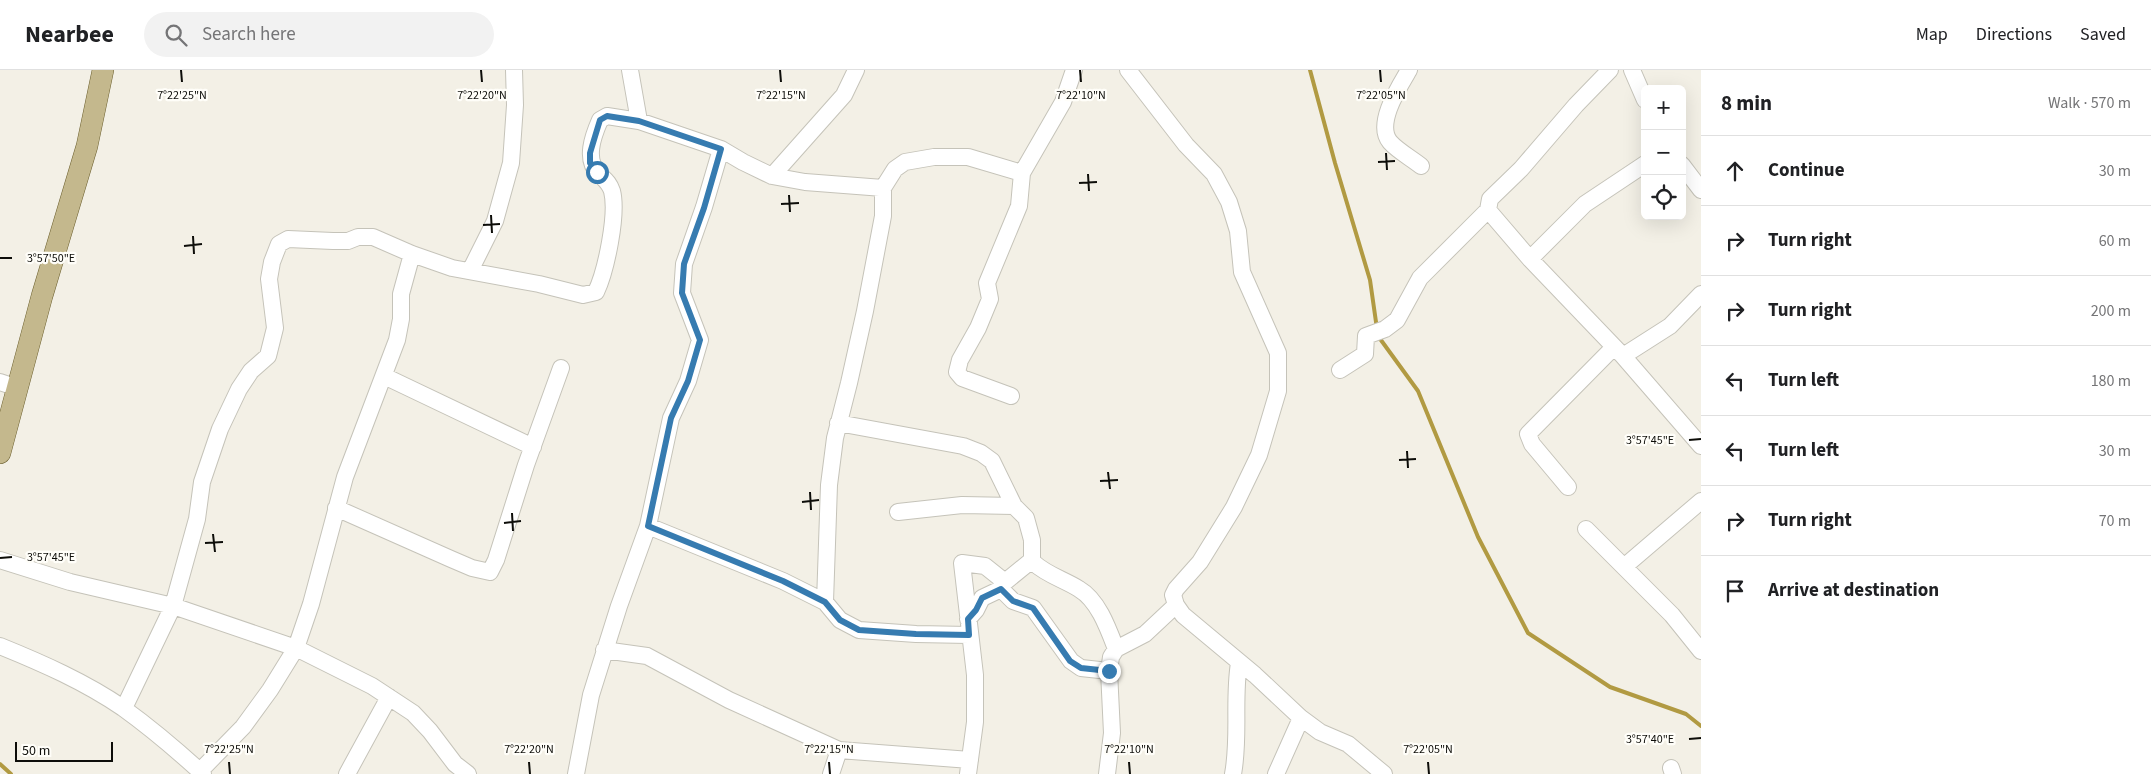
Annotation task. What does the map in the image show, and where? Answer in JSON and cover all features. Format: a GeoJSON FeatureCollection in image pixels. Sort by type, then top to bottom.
{"type":"FeatureCollection","features":[{"type":"Feature","properties":{"kind":"main road"},"geometry":{"type":"LineString","coordinates":[[0,453],[9,385],[45,287],[87,146],[103,70]]}},
{"type":"Feature","properties":{"kind":"street"},"geometry":{"type":"LineString","coordinates":[[470,271],[495,222],[511,163],[515,105],[514,70]]}},
{"type":"Feature","properties":{"kind":"street"},"geometry":{"type":"LineString","coordinates":[[630,70],[639,121]]}},
{"type":"Feature","properties":{"kind":"street"},"geometry":{"type":"LineString","coordinates":[[772,176],[844,95],[856,70]]}},
{"type":"Feature","properties":{"kind":"street"},"geometry":{"type":"LineString","coordinates":[[1011,396],[962,378],[957,372],[960,360],[978,328],[990,298],[987,283],[1019,206],[1022,173],[1063,102],[1074,70]]}},
{"type":"Feature","properties":{"kind":"street"},"geometry":{"type":"LineString","coordinates":[[1128,70],[1186,144],[1214,174],[1229,202],[1238,231],[1242,272],[1278,353],[1278,391],[1259,455],[1234,507],[1205,554],[1176,589],[1173,595],[1176,605],[1183,614],[1278,696],[1300,718],[1320,732],[1348,744],[1384,774]]}},
{"type":"Feature","properties":{"kind":"street"},"geometry":{"type":"LineString","coordinates":[[1409,70],[1398,88],[1384,125],[1385,134],[1390,142],[1421,166]]}},
{"type":"Feature","properties":{"kind":"street"},"geometry":{"type":"LineString","coordinates":[[1340,370],[1365,354],[1365,338],[1379,332],[1397,320],[1420,278],[1488,210],[1490,199],[1522,169],[1576,105],[1610,70]]}},
{"type":"Feature","properties":{"kind":"street"},"geometry":{"type":"LineString","coordinates":[[1632,70],[1641,91]]}},
{"type":"Feature","properties":{"kind":"street"},"geometry":{"type":"LineString","coordinates":[[124,708],[173,606],[197,519],[202,482],[220,429],[239,388],[251,371],[268,356],[275,328],[269,279],[272,262],[279,244],[288,239],[348,241],[358,237],[374,237],[412,254],[452,268],[539,284],[583,295],[596,292],[603,278],[606,262],[612,222],[613,194],[609,182],[590,163],[590,153],[600,120],[607,116],[639,121],[721,149],[772,176],[806,182],[883,188]]}},
{"type":"Feature","properties":{"kind":"street"},"geometry":{"type":"LineString","coordinates":[[576,774],[590,695],[648,526],[671,418],[688,381],[700,340],[682,293],[684,264],[704,208],[721,149]]}},
{"type":"Feature","properties":{"kind":"street"},"geometry":{"type":"LineString","coordinates":[[825,602],[834,438],[849,383],[865,311],[882,216],[883,188],[895,169],[905,162],[934,157],[968,157],[1022,173]]}},
{"type":"Feature","properties":{"kind":"street"},"geometry":{"type":"LineString","coordinates":[[1530,259],[1585,204],[1641,167]]}},
{"type":"Feature","properties":{"kind":"street"},"geometry":{"type":"LineString","coordinates":[[1686,170],[1701,190]]}},
{"type":"Feature","properties":{"kind":"street"},"geometry":{"type":"LineString","coordinates":[[1488,210],[1530,259],[1554,282],[1701,446]]}},
{"type":"Feature","properties":{"kind":"street"},"geometry":{"type":"LineString","coordinates":[[0,646],[41,662],[124,708],[201,773],[243,726],[270,690],[296,648],[311,604],[336,508],[360,435],[384,376],[398,333],[401,318],[401,294],[412,254]]}},
{"type":"Feature","properties":{"kind":"street"},"geometry":{"type":"LineString","coordinates":[[1568,487],[1532,444],[1528,434],[1618,352],[1670,326],[1701,294]]}},
{"type":"Feature","properties":{"kind":"street"},"geometry":{"type":"LineString","coordinates":[[336,508],[451,559],[478,570],[490,572],[496,560],[561,368]]}},
{"type":"Feature","properties":{"kind":"street"},"geometry":{"type":"LineString","coordinates":[[384,376],[533,447]]}},
{"type":"Feature","properties":{"kind":"street"},"geometry":{"type":"LineString","coordinates":[[838,423],[963,446],[981,453],[992,461],[1014,506],[1026,518],[1032,540],[1032,560],[1038,567],[1081,590],[1092,602],[1107,625],[1116,648]]}},
{"type":"Feature","properties":{"kind":"street"},"geometry":{"type":"LineString","coordinates":[[1625,566],[1701,501]]}},
{"type":"Feature","properties":{"kind":"street"},"geometry":{"type":"LineString","coordinates":[[898,512],[962,505],[1014,506]]}},
{"type":"Feature","properties":{"kind":"street"},"geometry":{"type":"LineString","coordinates":[[648,526],[783,581],[825,602],[840,620],[859,630],[916,634],[969,627]]}},
{"type":"Feature","properties":{"kind":"street"},"geometry":{"type":"LineString","coordinates":[[1586,529],[1672,615],[1701,651]]}},
{"type":"Feature","properties":{"kind":"street"},"geometry":{"type":"LineString","coordinates":[[0,560],[70,582],[173,606],[296,648],[372,686],[413,713],[430,731],[455,764],[468,774]]}},
{"type":"Feature","properties":{"kind":"street"},"geometry":{"type":"LineString","coordinates":[[604,650],[647,656],[728,700],[839,750],[969,767],[975,722],[975,674],[962,563],[985,566],[1005,582],[1032,560]]}},
{"type":"Feature","properties":{"kind":"street"},"geometry":{"type":"LineString","coordinates":[[969,627],[982,598],[1001,589],[1013,601],[1033,608],[1070,661],[1081,668],[1109,671]]}},
{"type":"Feature","properties":{"kind":"street"},"geometry":{"type":"LineString","coordinates":[[1106,774],[1112,733],[1109,671],[1111,657],[1116,648],[1145,634],[1176,605]]}},
{"type":"Feature","properties":{"kind":"street"},"geometry":{"type":"LineString","coordinates":[[1233,774],[1236,753],[1236,682],[1239,663]]}},
{"type":"Feature","properties":{"kind":"street"},"geometry":{"type":"LineString","coordinates":[[347,774],[389,697]]}},
{"type":"Feature","properties":{"kind":"street"},"geometry":{"type":"LineString","coordinates":[[1276,774],[1300,718]]}},
{"type":"Feature","properties":{"kind":"street"},"geometry":{"type":"LineString","coordinates":[[831,774],[839,750]]}},
{"type":"Feature","properties":{"kind":"waterway"},"geometry":{"type":"LineString","coordinates":[[1310,70],[1335,163],[1370,280],[1377,329]]}},
{"type":"Feature","properties":{"kind":"waterway"},"geometry":{"type":"LineString","coordinates":[[1378,336],[1418,391],[1478,537],[1528,633],[1610,687],[1686,714],[1701,726]]}},
{"type":"Feature","properties":{"kind":"waterway"},"geometry":{"type":"LineString","coordinates":[[0,764],[11,774]]}},
{"type":"Feature","properties":{"kind":"route"},"geometry":{"type":"LineString","coordinates":[[597,172],[590,163],[590,153],[600,120],[607,116],[639,121],[721,149],[704,208],[684,264],[682,293],[700,340],[688,381],[671,418],[648,526],[783,581],[825,602],[840,620],[859,630],[969,635],[968,619],[976,610],[978,603],[982,598],[1001,589],[1013,601],[1033,608],[1070,661],[1081,668],[1109,671]]}}]}
